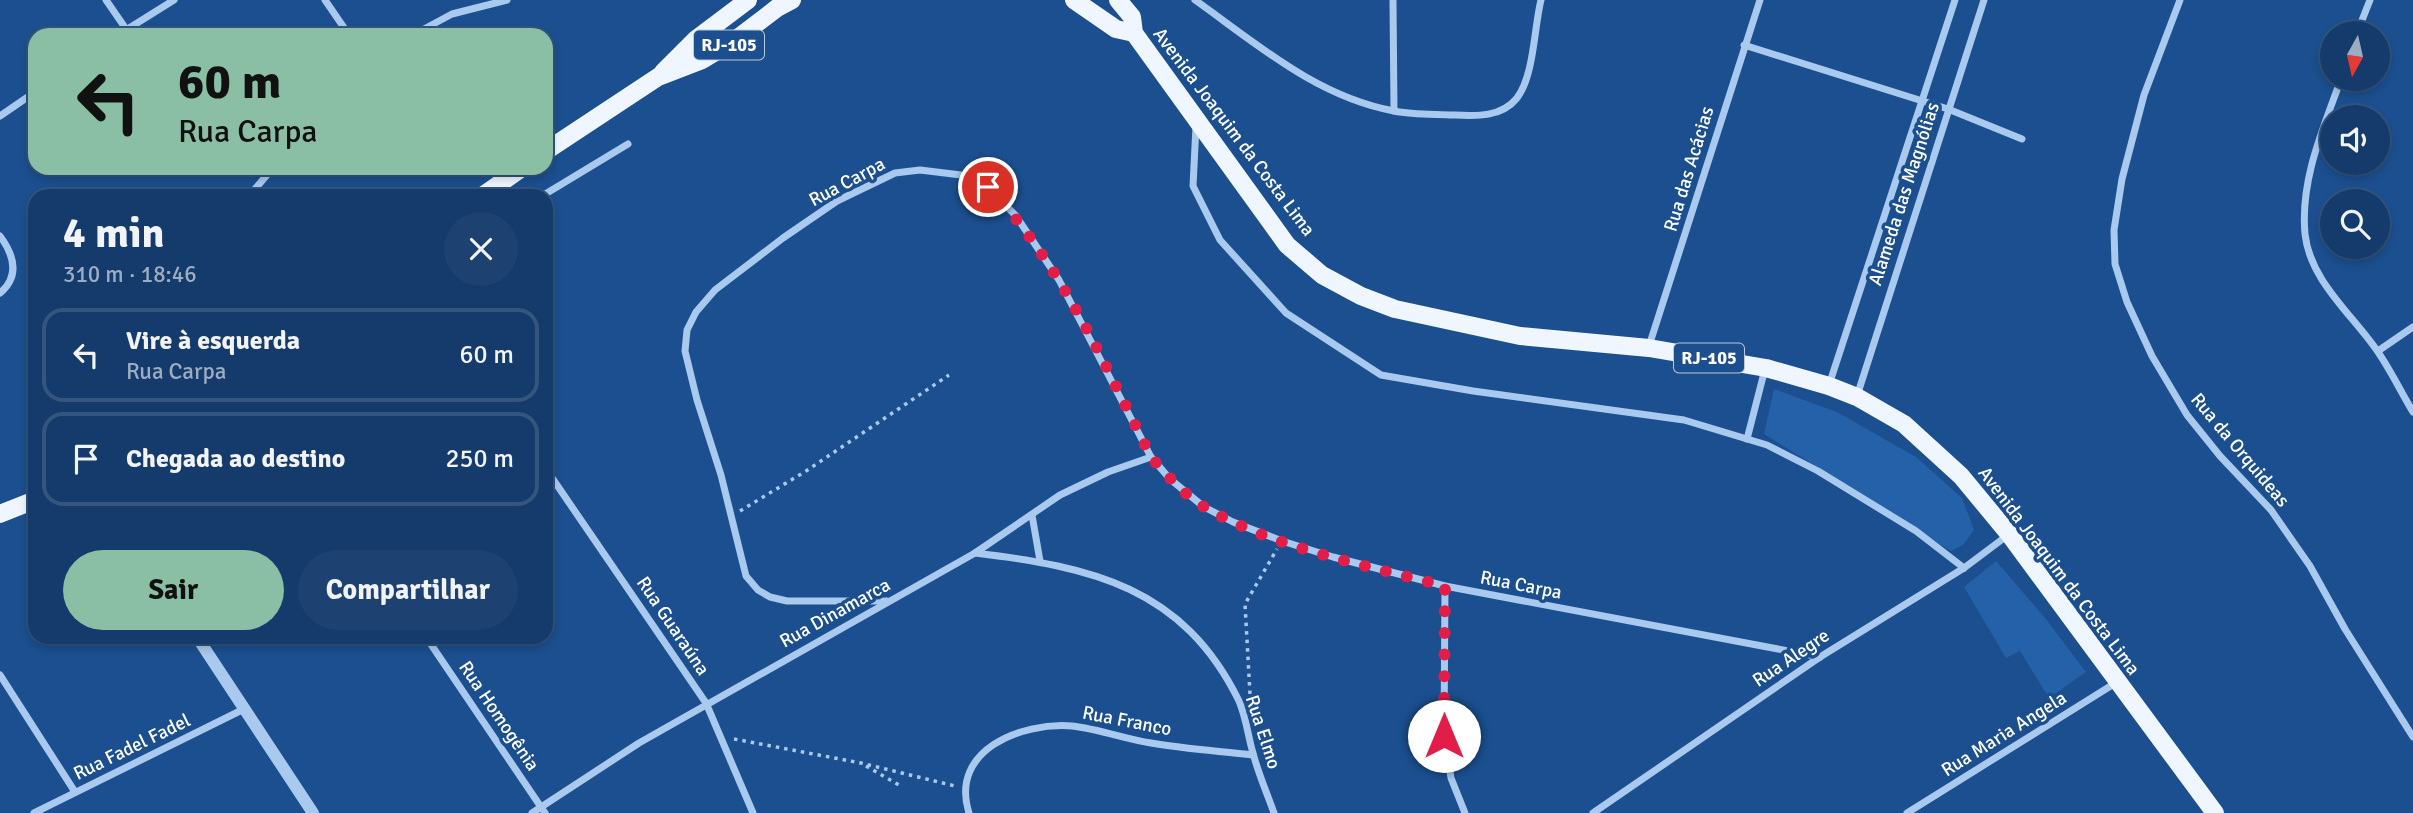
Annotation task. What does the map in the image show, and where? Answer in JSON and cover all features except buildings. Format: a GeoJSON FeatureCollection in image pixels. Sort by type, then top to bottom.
{"type":"FeatureCollection","features":[{"type":"Feature","properties":{"kind":"main road","name":"RJ-105"},"geometry":{"type":"LineString","coordinates":[[553,146],[658,77],[695,40],[748,0]]}},
{"type":"Feature","properties":{"kind":"main road","name":"RJ-105"},"geometry":{"type":"LineString","coordinates":[[658,77],[702,60],[723,48],[792,0]]}},
{"type":"Feature","properties":{"kind":"main road","name":"Avenida Joaquim da Costa Lima"},"geometry":{"type":"LineString","coordinates":[[1074,0],[1116,29],[1134,33]]}},
{"type":"Feature","properties":{"kind":"main road","name":"Avenida Joaquim da Costa Lima"},"geometry":{"type":"LineString","coordinates":[[1118,0],[1132,17],[1134,33],[1287,245],[1322,275],[1361,296],[1395,309],[1520,336],[1649,348],[1766,368],[1857,397],[1904,424],[1961,476],[2009,534],[2216,813]]}},
{"type":"Feature","properties":{"kind":"main road"},"geometry":{"type":"LineString","coordinates":[[497,189],[514,175]]}},
{"type":"Feature","properties":{"kind":"main road"},"geometry":{"type":"LineString","coordinates":[[0,514],[28,503]]}},
{"type":"Feature","properties":{"kind":"street"},"geometry":{"type":"LineString","coordinates":[[106,0],[125,28]]}},
{"type":"Feature","properties":{"kind":"street"},"geometry":{"type":"LineString","coordinates":[[128,28],[174,0]]}},
{"type":"Feature","properties":{"kind":"street"},"geometry":{"type":"LineString","coordinates":[[325,0],[344,28]]}},
{"type":"Feature","properties":{"kind":"street"},"geometry":{"type":"LineString","coordinates":[[426,28],[452,14],[507,0]]}},
{"type":"Feature","properties":{"kind":"street"},"geometry":{"type":"LineString","coordinates":[[1195,0],[1300,75],[1346,96],[1394,111],[1479,116],[1504,110],[1518,97],[1527,74],[1541,0]]}},
{"type":"Feature","properties":{"kind":"street"},"geometry":{"type":"LineString","coordinates":[[1393,0],[1394,111]]}},
{"type":"Feature","properties":{"kind":"street","name":"Rua das Acácias"},"geometry":{"type":"LineString","coordinates":[[1649,348],[1760,0]]}},
{"type":"Feature","properties":{"kind":"street","name":"Alameda das Magnólias"},"geometry":{"type":"LineString","coordinates":[[1829,386],[1955,0]]}},
{"type":"Feature","properties":{"kind":"street","name":"Alameda das Magnólias"},"geometry":{"type":"LineString","coordinates":[[1857,397],[1984,0]]}},
{"type":"Feature","properties":{"kind":"street","name":"Rua da Orquideas"},"geometry":{"type":"LineString","coordinates":[[2180,0],[2144,95],[2122,179],[2114,230],[2115,264],[2127,302],[2152,356],[2187,415],[2220,456],[2271,510],[2310,566],[2345,629],[2413,737]]}},
{"type":"Feature","properties":{"kind":"street"},"geometry":{"type":"LineString","coordinates":[[2362,21],[2370,0]]}},
{"type":"Feature","properties":{"kind":"street"},"geometry":{"type":"LineString","coordinates":[[1744,45],[1948,109],[2022,139]]}},
{"type":"Feature","properties":{"kind":"street"},"geometry":{"type":"LineString","coordinates":[[2337,91],[2314,157],[2305,206],[2305,237],[2315,268],[2332,294],[2378,351],[2413,412]]}},
{"type":"Feature","properties":{"kind":"street"},"geometry":{"type":"LineString","coordinates":[[0,116],[28,97]]}},
{"type":"Feature","properties":{"kind":"street"},"geometry":{"type":"LineString","coordinates":[[1196,120],[1193,186],[1220,240],[1286,313],[1381,375],[1684,421],[1767,445],[1818,471],[1916,531],[1964,568]]}},
{"type":"Feature","properties":{"kind":"street"},"geometry":{"type":"LineString","coordinates":[[553,189],[628,144]]}},
{"type":"Feature","properties":{"kind":"street","name":"Rua Carpa"},"geometry":{"type":"LineString","coordinates":[[887,601],[787,601],[769,597],[758,590],[746,576],[732,516],[685,351],[687,330],[696,312],[715,290],[745,266],[837,201],[895,173],[920,170],[961,175],[988,187],[1016,216],[1059,280],[1151,457],[1170,479],[1204,507],[1233,522],[1282,541],[1445,586],[1820,657]]}},
{"type":"Feature","properties":{"kind":"street"},"geometry":{"type":"LineString","coordinates":[[255,189],[267,175]]}},
{"type":"Feature","properties":{"kind":"street"},"geometry":{"type":"LineString","coordinates":[[0,236],[10,249],[13,275],[7,287],[0,293]]}},
{"type":"Feature","properties":{"kind":"street"},"geometry":{"type":"LineString","coordinates":[[2378,351],[2413,327]]}},
{"type":"Feature","properties":{"kind":"street"},"geometry":{"type":"LineString","coordinates":[[1747,439],[1766,368]]}},
{"type":"Feature","properties":{"kind":"street","name":"Rua Dinamarca"},"geometry":{"type":"LineString","coordinates":[[532,813],[543,810],[639,743],[975,553],[1060,495],[1151,457]]}},
{"type":"Feature","properties":{"kind":"street","name":"Rua Guaraúna"},"geometry":{"type":"LineString","coordinates":[[553,478],[706,704],[753,813]]}},
{"type":"Feature","properties":{"kind":"street"},"geometry":{"type":"LineString","coordinates":[[1032,515],[1040,561]]}},
{"type":"Feature","properties":{"kind":"street","name":"Rua Alegre"},"geometry":{"type":"LineString","coordinates":[[1593,813],[1820,657],[1964,568],[2009,534]]}},
{"type":"Feature","properties":{"kind":"street","name":"Rua Elmo"},"geometry":{"type":"LineString","coordinates":[[975,553],[1040,561],[1082,572],[1136,591],[1181,622],[1217,661],[1240,704],[1253,755],[1273,813]]}},
{"type":"Feature","properties":{"kind":"street"},"geometry":{"type":"LineString","coordinates":[[1445,586],[1444,736],[1451,778],[1465,813]]}},
{"type":"Feature","properties":{"kind":"street"},"geometry":{"type":"LineString","coordinates":[[202,644],[313,813]]}},
{"type":"Feature","properties":{"kind":"street","name":"Rua Homogênia"},"geometry":{"type":"LineString","coordinates":[[431,644],[543,810]]}},
{"type":"Feature","properties":{"kind":"street"},"geometry":{"type":"LineString","coordinates":[[0,675],[75,792]]}},
{"type":"Feature","properties":{"kind":"street","name":"Rua Maria Angela"},"geometry":{"type":"LineString","coordinates":[[1907,813],[2117,682]]}},
{"type":"Feature","properties":{"kind":"street","name":"Rua Fadel Fadel"},"geometry":{"type":"LineString","coordinates":[[34,813],[244,709]]}},
{"type":"Feature","properties":{"kind":"street","name":"Rua Franco"},"geometry":{"type":"LineString","coordinates":[[964,789],[970,769],[982,753],[1006,738],[1032,727],[1072,726],[1152,743],[1253,755]]}},
{"type":"Feature","properties":{"kind":"street"},"geometry":{"type":"LineString","coordinates":[[964,789],[969,813]]}},
{"type":"Feature","properties":{"kind":"path"},"geometry":{"type":"LineString","coordinates":[[732,516],[806,471],[949,375]]}},
{"type":"Feature","properties":{"kind":"path"},"geometry":{"type":"LineString","coordinates":[[1250,704],[1245,604],[1282,541]]}},
{"type":"Feature","properties":{"kind":"path"},"geometry":{"type":"LineString","coordinates":[[722,737],[861,763],[964,789]]}},
{"type":"Feature","properties":{"kind":"path"},"geometry":{"type":"LineString","coordinates":[[861,763],[899,785]]}},
{"type":"Feature","properties":{"kind":"shaded area"},"geometry":{"type":"Polygon","coordinates":[[[1774,389],[1837,412],[1916,457],[1962,498],[1974,530],[1963,545],[1951,551],[1764,434],[1774,389]]]}},
{"type":"Feature","properties":{"kind":"shaded area"},"geometry":{"type":"Polygon","coordinates":[[[1996,561],[2046,619],[2086,672],[2049,698],[2020,651],[2006,658],[1964,587],[1996,561]]]}},
{"type":"Feature","properties":{"kind":"route"},"geometry":{"type":"LineString","coordinates":[[988,187],[1016,216],[1059,280],[1151,457],[1170,479],[1204,507],[1233,522],[1333,557],[1445,586],[1444,736]]}}]}
